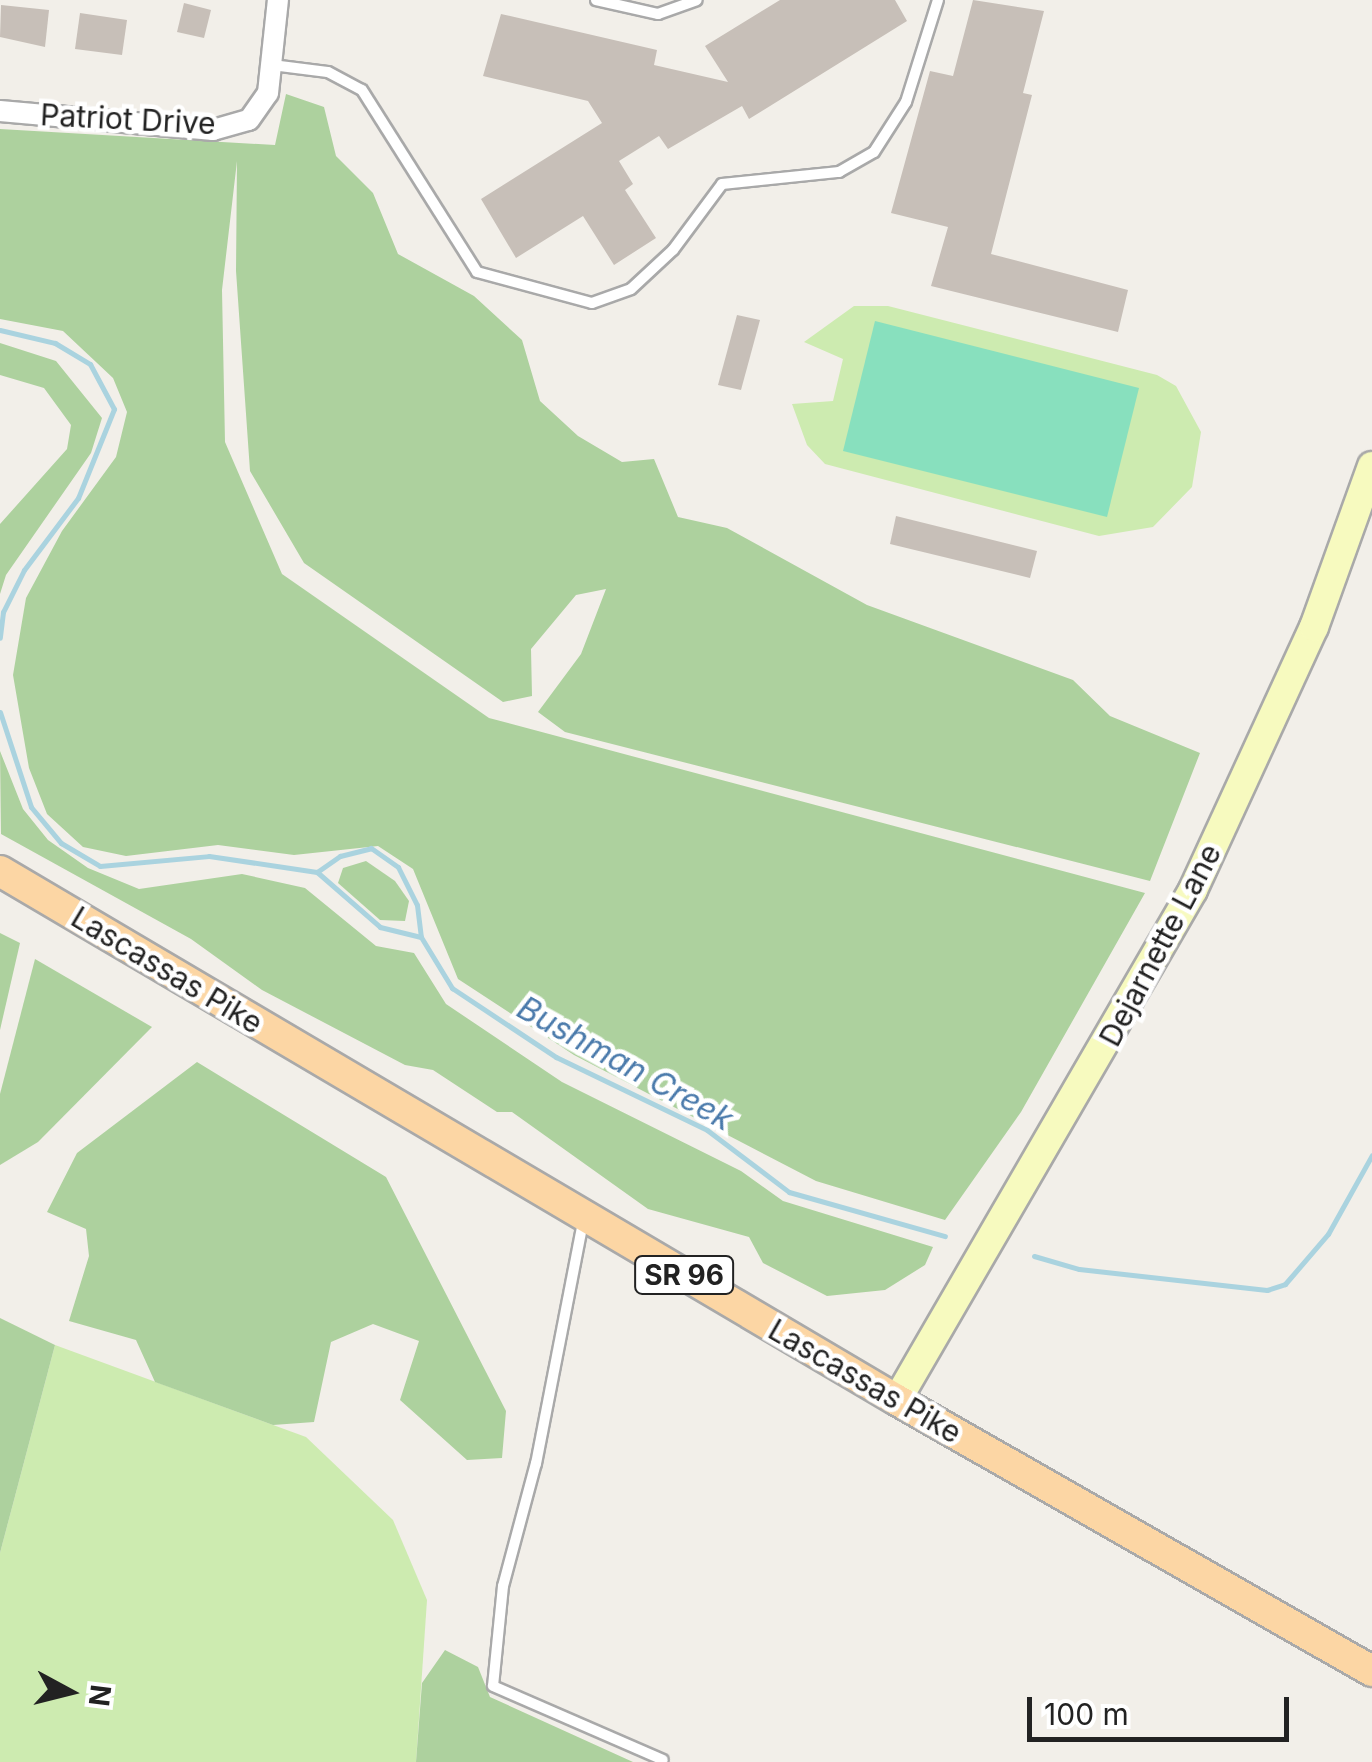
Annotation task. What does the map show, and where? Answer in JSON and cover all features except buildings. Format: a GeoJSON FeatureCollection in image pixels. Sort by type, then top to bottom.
{"type":"FeatureCollection","features":[{"type":"Feature","properties":{"kind":"main road","name":"Dejarnette Lane"},"geometry":{"type":"LineString","coordinates":[[897,1400],[1193,890],[1314,627],[1372,466]]}},
{"type":"Feature","properties":{"kind":"main road","name":"Lascassas Pike"},"geometry":{"type":"LineString","coordinates":[[0,872],[897,1400],[1372,1671]]}},
{"type":"Feature","properties":{"kind":"street","name":"Patriot Drive"},"geometry":{"type":"LineString","coordinates":[[0,111],[213,130],[249,120],[268,93],[278,0]]}},
{"type":"Feature","properties":{"kind":"lane"},"geometry":{"type":"LineString","coordinates":[[596,0],[658,14],[697,0]]}},
{"type":"Feature","properties":{"kind":"lane"},"geometry":{"type":"LineString","coordinates":[[272,65],[328,72],[362,90],[477,272],[592,303],[631,290],[674,250],[722,184],[839,172],[874,152],[906,102],[938,0]]}},
{"type":"Feature","properties":{"kind":"lane"},"geometry":{"type":"LineString","coordinates":[[584,1216],[536,1463],[503,1586],[493,1686],[663,1760]]}},
{"type":"Feature","properties":{"kind":"green space"},"geometry":{"type":"Polygon","coordinates":[[[286,94],[324,107],[336,156],[373,193],[398,254],[474,296],[522,340],[540,401],[578,436],[622,462],[654,459],[678,517],[727,528],[867,605],[1073,680],[1110,716],[1200,753],[1150,881],[565,732],[538,712],[581,654],[606,589],[576,595],[531,649],[532,696],[503,702],[304,563],[250,471],[236,271],[237,161],[222,290],[225,442],[282,574],[489,718],[1145,893],[1021,1112],[945,1220],[816,1181],[574,1055],[458,979],[413,869],[378,846],[294,855],[218,845],[126,856],[83,847],[47,814],[29,768],[13,675],[26,598],[62,531],[116,457],[127,412],[113,378],[63,331],[0,319],[0,129],[275,145],[286,94]]]}},
{"type":"Feature","properties":{"kind":"green space"},"geometry":{"type":"Polygon","coordinates":[[[854,306],[888,306],[1157,375],[1176,386],[1201,432],[1192,487],[1153,527],[1099,536],[825,464],[807,445],[792,404],[833,401],[843,359],[804,342],[854,306]]]}},
{"type":"Feature","properties":{"kind":"green space"},"geometry":{"type":"Polygon","coordinates":[[[875,321],[1139,388],[1107,517],[843,451],[875,321]]]}},
{"type":"Feature","properties":{"kind":"green space"},"geometry":{"type":"Polygon","coordinates":[[[0,343],[56,361],[102,418],[91,453],[6,575],[0,594],[0,524],[67,449],[71,425],[44,388],[0,375],[0,343]]]}},
{"type":"Feature","properties":{"kind":"green space"},"geometry":{"type":"Polygon","coordinates":[[[0,751],[23,809],[48,840],[88,868],[139,889],[242,874],[305,888],[376,946],[414,953],[446,1004],[562,1082],[741,1171],[783,1201],[933,1247],[925,1265],[885,1290],[827,1296],[763,1263],[749,1237],[648,1209],[512,1112],[497,1112],[433,1070],[405,1065],[262,990],[191,939],[1,834],[0,751]]]}},
{"type":"Feature","properties":{"kind":"green space"},"geometry":{"type":"Polygon","coordinates":[[[366,861],[395,881],[409,901],[405,921],[380,920],[338,883],[343,868],[366,861]]]}},
{"type":"Feature","properties":{"kind":"green space"},"geometry":{"type":"Polygon","coordinates":[[[0,933],[20,943],[0,1030],[0,933]]]}},
{"type":"Feature","properties":{"kind":"green space"},"geometry":{"type":"Polygon","coordinates":[[[35,959],[152,1027],[38,1142],[0,1165],[0,1094],[35,959]]]}},
{"type":"Feature","properties":{"kind":"green space"},"geometry":{"type":"Polygon","coordinates":[[[197,1062],[386,1177],[506,1411],[502,1458],[467,1460],[400,1400],[419,1341],[373,1324],[331,1342],[314,1422],[273,1425],[155,1382],[136,1340],[69,1321],[89,1256],[86,1229],[47,1212],[77,1153],[197,1062]]]}},
{"type":"Feature","properties":{"kind":"green space"},"geometry":{"type":"Polygon","coordinates":[[[0,1318],[55,1345],[0,1553],[0,1318]]]}},
{"type":"Feature","properties":{"kind":"green space"},"geometry":{"type":"Polygon","coordinates":[[[55,1345],[306,1437],[393,1520],[427,1600],[416,1762],[0,1762],[0,1553],[55,1345]]]}},
{"type":"Feature","properties":{"kind":"green space"},"geometry":{"type":"Polygon","coordinates":[[[445,1650],[478,1667],[490,1697],[633,1762],[416,1762],[422,1683],[445,1650]]]}},
{"type":"Feature","properties":{"kind":"waterway","name":"Bushman Creek"},"geometry":{"type":"LineString","coordinates":[[0,330],[55,343],[90,364],[114,409],[78,498],[24,570],[3,612],[0,638]]}},
{"type":"Feature","properties":{"kind":"waterway","name":"Bushman Creek"},"geometry":{"type":"LineString","coordinates":[[0,712],[31,807],[61,843],[100,866],[209,856],[317,872],[380,927],[421,937],[452,988],[556,1057],[707,1130],[789,1192],[945,1236]]}},
{"type":"Feature","properties":{"kind":"waterway","name":"Bushman Creek"},"geometry":{"type":"LineString","coordinates":[[317,872],[340,856],[371,848],[398,867],[417,905],[421,936]]}},
{"type":"Feature","properties":{"kind":"waterway","name":"Bushman Creek"},"geometry":{"type":"LineString","coordinates":[[1034,1256],[1079,1269],[1267,1290],[1285,1284],[1328,1234],[1372,1155]]}}]}
